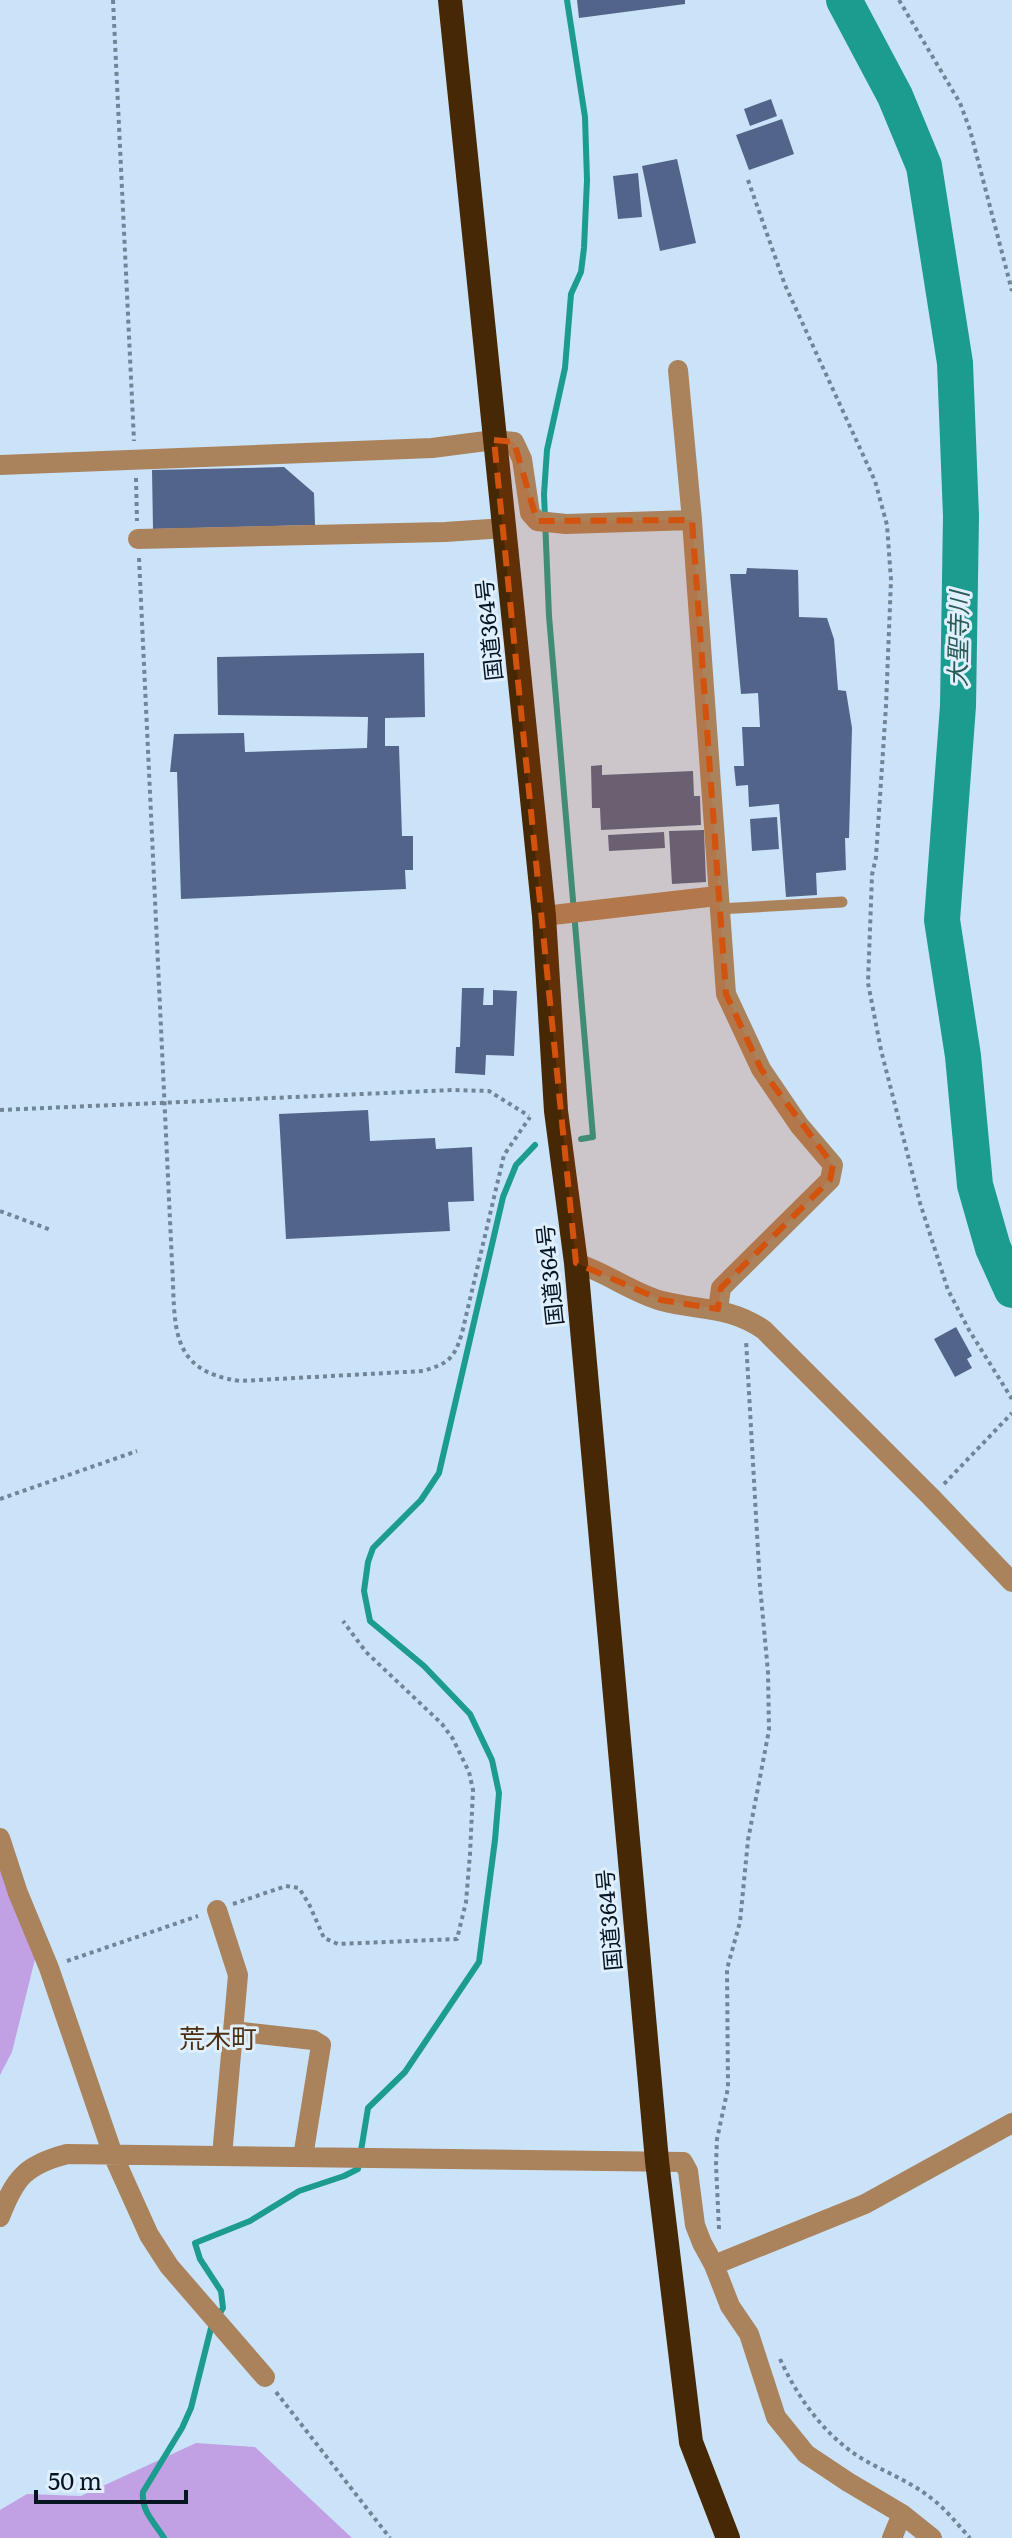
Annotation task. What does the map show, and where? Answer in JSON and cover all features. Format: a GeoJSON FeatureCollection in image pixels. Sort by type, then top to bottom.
{"type":"FeatureCollection","features":[{"type":"Feature","properties":{"kind":"highway","name":"国道364号"},"geometry":{"type":"LineString","coordinates":[[450,0],[544,916],[556,1111],[576,1263],[657,2161],[691,2442],[728,2538]]}},
{"type":"Feature","properties":{"kind":"street"},"geometry":{"type":"LineString","coordinates":[[678,370],[692,520],[726,994],[761,1069],[799,1125],[833,1165],[830,1180],[721,1288],[718,1309]]}},
{"type":"Feature","properties":{"kind":"street"},"geometry":{"type":"LineString","coordinates":[[0,465],[432,448],[494,440],[514,442],[522,459],[530,513],[537,521],[566,524],[692,520]]}},
{"type":"Feature","properties":{"kind":"street"},"geometry":{"type":"LineString","coordinates":[[138,539],[505,528]]}},
{"type":"Feature","properties":{"kind":"street"},"geometry":{"type":"LineString","coordinates":[[544,916],[718,903]]}},
{"type":"Feature","properties":{"kind":"street"},"geometry":{"type":"LineString","coordinates":[[576,1263],[661,1300],[718,1309],[746,1318],[764,1330],[1012,1582]]}},
{"type":"Feature","properties":{"kind":"street"},"geometry":{"type":"LineString","coordinates":[[0,1838],[18,1893],[49,1968],[113,2155],[149,2235],[169,2266],[265,2377]]}},
{"type":"Feature","properties":{"kind":"street"},"geometry":{"type":"LineString","coordinates":[[217,1910],[238,1975],[222,2156]]}},
{"type":"Feature","properties":{"kind":"street"},"geometry":{"type":"LineString","coordinates":[[233,2031],[313,2040],[321,2045],[303,2157]]}},
{"type":"Feature","properties":{"kind":"street"},"geometry":{"type":"LineString","coordinates":[[720,2262],[865,2204],[1012,2123]]}},
{"type":"Feature","properties":{"kind":"street"},"geometry":{"type":"LineString","coordinates":[[0,2217],[12,2187],[33,2166],[67,2154],[683,2162],[688,2171],[695,2225],[720,2262],[730,2306],[749,2334],[776,2417],[794,2441],[823,2466],[902,2514],[932,2538]]}},
{"type":"Feature","properties":{"kind":"street"},"geometry":{"type":"LineString","coordinates":[[892,2538],[902,2514]]}},
{"type":"Feature","properties":{"kind":"lane"},"geometry":{"type":"LineString","coordinates":[[718,903],[842,902]]}},
{"type":"Feature","properties":{"kind":"path"},"geometry":{"type":"LineString","coordinates":[[113,0],[164,1103],[177,1335],[182,1350],[203,1370],[219,1378],[240,1381],[423,1371],[450,1360],[462,1333],[504,1155],[530,1117],[556,1111]]}},
{"type":"Feature","properties":{"kind":"path"},"geometry":{"type":"LineString","coordinates":[[899,0],[960,103],[970,130],[1012,291]]}},
{"type":"Feature","properties":{"kind":"path"},"geometry":{"type":"LineString","coordinates":[[748,180],[785,285],[875,481],[887,525],[891,596],[881,797],[872,875],[868,983],[881,1050],[916,1188],[948,1290],[1012,1399]]}},
{"type":"Feature","properties":{"kind":"path"},"geometry":{"type":"LineString","coordinates":[[0,1110],[298,1098],[370,1092],[489,1091],[530,1117]]}},
{"type":"Feature","properties":{"kind":"path"},"geometry":{"type":"LineString","coordinates":[[0,1211],[51,1230]]}},
{"type":"Feature","properties":{"kind":"path"},"geometry":{"type":"LineString","coordinates":[[720,2262],[716,2165],[717,2139],[728,2088],[727,1969],[740,1922],[748,1840],[769,1730],[768,1672],[745,1349],[746,1318]]}},
{"type":"Feature","properties":{"kind":"path"},"geometry":{"type":"LineString","coordinates":[[931,1497],[1012,1413]]}},
{"type":"Feature","properties":{"kind":"path"},"geometry":{"type":"LineString","coordinates":[[0,1499],[137,1451]]}},
{"type":"Feature","properties":{"kind":"path"},"geometry":{"type":"LineString","coordinates":[[49,1968],[286,1886],[299,1888],[324,1938],[338,1944],[457,1939],[466,1902],[470,1854],[473,1790],[469,1772],[442,1724],[366,1652],[343,1621]]}},
{"type":"Feature","properties":{"kind":"path"},"geometry":{"type":"LineString","coordinates":[[779,2357],[807,2410],[859,2457],[929,2496],[970,2538]]}},
{"type":"Feature","properties":{"kind":"path"},"geometry":{"type":"LineString","coordinates":[[265,2377],[390,2538]]}},
{"type":"Feature","properties":{"kind":"highlighted area"},"geometry":{"type":"Polygon","coordinates":[[[494,440],[514,442],[537,521],[692,520],[726,994],[761,1069],[833,1165],[830,1180],[721,1288],[718,1309],[661,1300],[576,1263],[494,440]]]}},
{"type":"Feature","properties":{"kind":"shaded area"},"geometry":{"type":"Polygon","coordinates":[[[0,1862],[36,1955],[12,2052],[0,2075],[0,1862]]]}},
{"type":"Feature","properties":{"kind":"shaded area"},"geometry":{"type":"Polygon","coordinates":[[[196,2443],[255,2447],[352,2538],[0,2538],[0,2510],[27,2494],[81,2496],[196,2443]]]}},
{"type":"Feature","properties":{"kind":"building"},"geometry":{"type":"Polygon","coordinates":[[[577,0],[685,0],[685,4],[579,18],[577,0]]]}},
{"type":"Feature","properties":{"kind":"building"},"geometry":{"type":"Polygon","coordinates":[[[771,99],[777,116],[750,126],[744,109],[771,99]]]}},
{"type":"Feature","properties":{"kind":"building"},"geometry":{"type":"Polygon","coordinates":[[[782,119],[794,154],[749,170],[736,135],[782,119]]]}},
{"type":"Feature","properties":{"kind":"building"},"geometry":{"type":"Polygon","coordinates":[[[677,159],[696,243],[660,251],[642,166],[677,159]]]}},
{"type":"Feature","properties":{"kind":"building"},"geometry":{"type":"Polygon","coordinates":[[[638,173],[642,217],[618,219],[613,176],[638,173]]]}},
{"type":"Feature","properties":{"kind":"building"},"geometry":{"type":"Polygon","coordinates":[[[284,467],[314,493],[315,525],[153,529],[152,470],[284,467]]]}},
{"type":"Feature","properties":{"kind":"building"},"geometry":{"type":"Polygon","coordinates":[[[747,568],[798,570],[799,617],[827,618],[834,639],[838,690],[846,691],[852,728],[846,870],[816,873],[817,895],[786,897],[779,804],[749,807],[748,785],[736,786],[734,766],[744,766],[742,727],[760,727],[758,693],[741,694],[730,574],[746,574],[747,568]]]}},
{"type":"Feature","properties":{"kind":"building"},"geometry":{"type":"Polygon","coordinates":[[[424,653],[425,717],[385,718],[385,746],[399,746],[402,836],[413,836],[413,870],[405,870],[406,889],[181,899],[177,772],[170,772],[174,734],[244,733],[245,752],[367,748],[368,717],[218,715],[217,657],[424,653]]]}},
{"type":"Feature","properties":{"kind":"building"},"geometry":{"type":"Polygon","coordinates":[[[602,765],[602,775],[693,771],[694,796],[700,796],[701,825],[601,830],[600,808],[592,808],[591,766],[602,765]]]}},
{"type":"Feature","properties":{"kind":"building"},"geometry":{"type":"Polygon","coordinates":[[[777,817],[779,849],[752,851],[750,819],[777,817]]]}},
{"type":"Feature","properties":{"kind":"building"},"geometry":{"type":"Polygon","coordinates":[[[704,830],[706,882],[672,884],[669,831],[704,830]]]}},
{"type":"Feature","properties":{"kind":"building"},"geometry":{"type":"Polygon","coordinates":[[[664,832],[665,848],[609,851],[608,835],[664,832]]]}},
{"type":"Feature","properties":{"kind":"building"},"geometry":{"type":"Polygon","coordinates":[[[462,988],[484,988],[483,1005],[493,1005],[493,990],[517,991],[514,1056],[486,1055],[485,1075],[455,1073],[456,1047],[460,1047],[462,988]]]}},
{"type":"Feature","properties":{"kind":"building"},"geometry":{"type":"Polygon","coordinates":[[[368,1110],[370,1141],[435,1138],[436,1149],[472,1147],[474,1201],[448,1202],[450,1231],[286,1239],[279,1114],[368,1110]]]}},
{"type":"Feature","properties":{"kind":"building"},"geometry":{"type":"Polygon","coordinates":[[[956,1327],[972,1356],[967,1359],[972,1368],[955,1377],[934,1339],[956,1327]]]}},
{"type":"Feature","properties":{"kind":"waterway"},"geometry":{"type":"LineString","coordinates":[[567,0],[585,117],[587,180],[584,248],[581,272],[571,294],[565,368],[547,450],[544,494],[549,616],[593,1137],[581,1139]]}},
{"type":"Feature","properties":{"kind":"waterway","name":"大聖寺川"},"geometry":{"type":"LineString","coordinates":[[844,0],[895,96],[924,166],[955,363],[961,516],[958,706],[942,920],[963,1056],[975,1185],[993,1248],[1012,1290]]}},
{"type":"Feature","properties":{"kind":"waterway"},"geometry":{"type":"LineString","coordinates":[[164,2538],[146,2511],[143,2492],[191,2408],[211,2328],[223,2308],[221,2291],[200,2259],[195,2243],[250,2221],[299,2191],[358,2169],[368,2108],[405,2072],[479,1962],[499,1793],[492,1760],[470,1714],[424,1666],[370,1621],[364,1591],[373,1548],[421,1500],[439,1473],[503,1197],[516,1165],[535,1145]]}},
{"type":"Feature","properties":{"kind":"district","name":"荒木町"},"geometry":{"type":"Point","coordinates":[218,2039]}}]}
